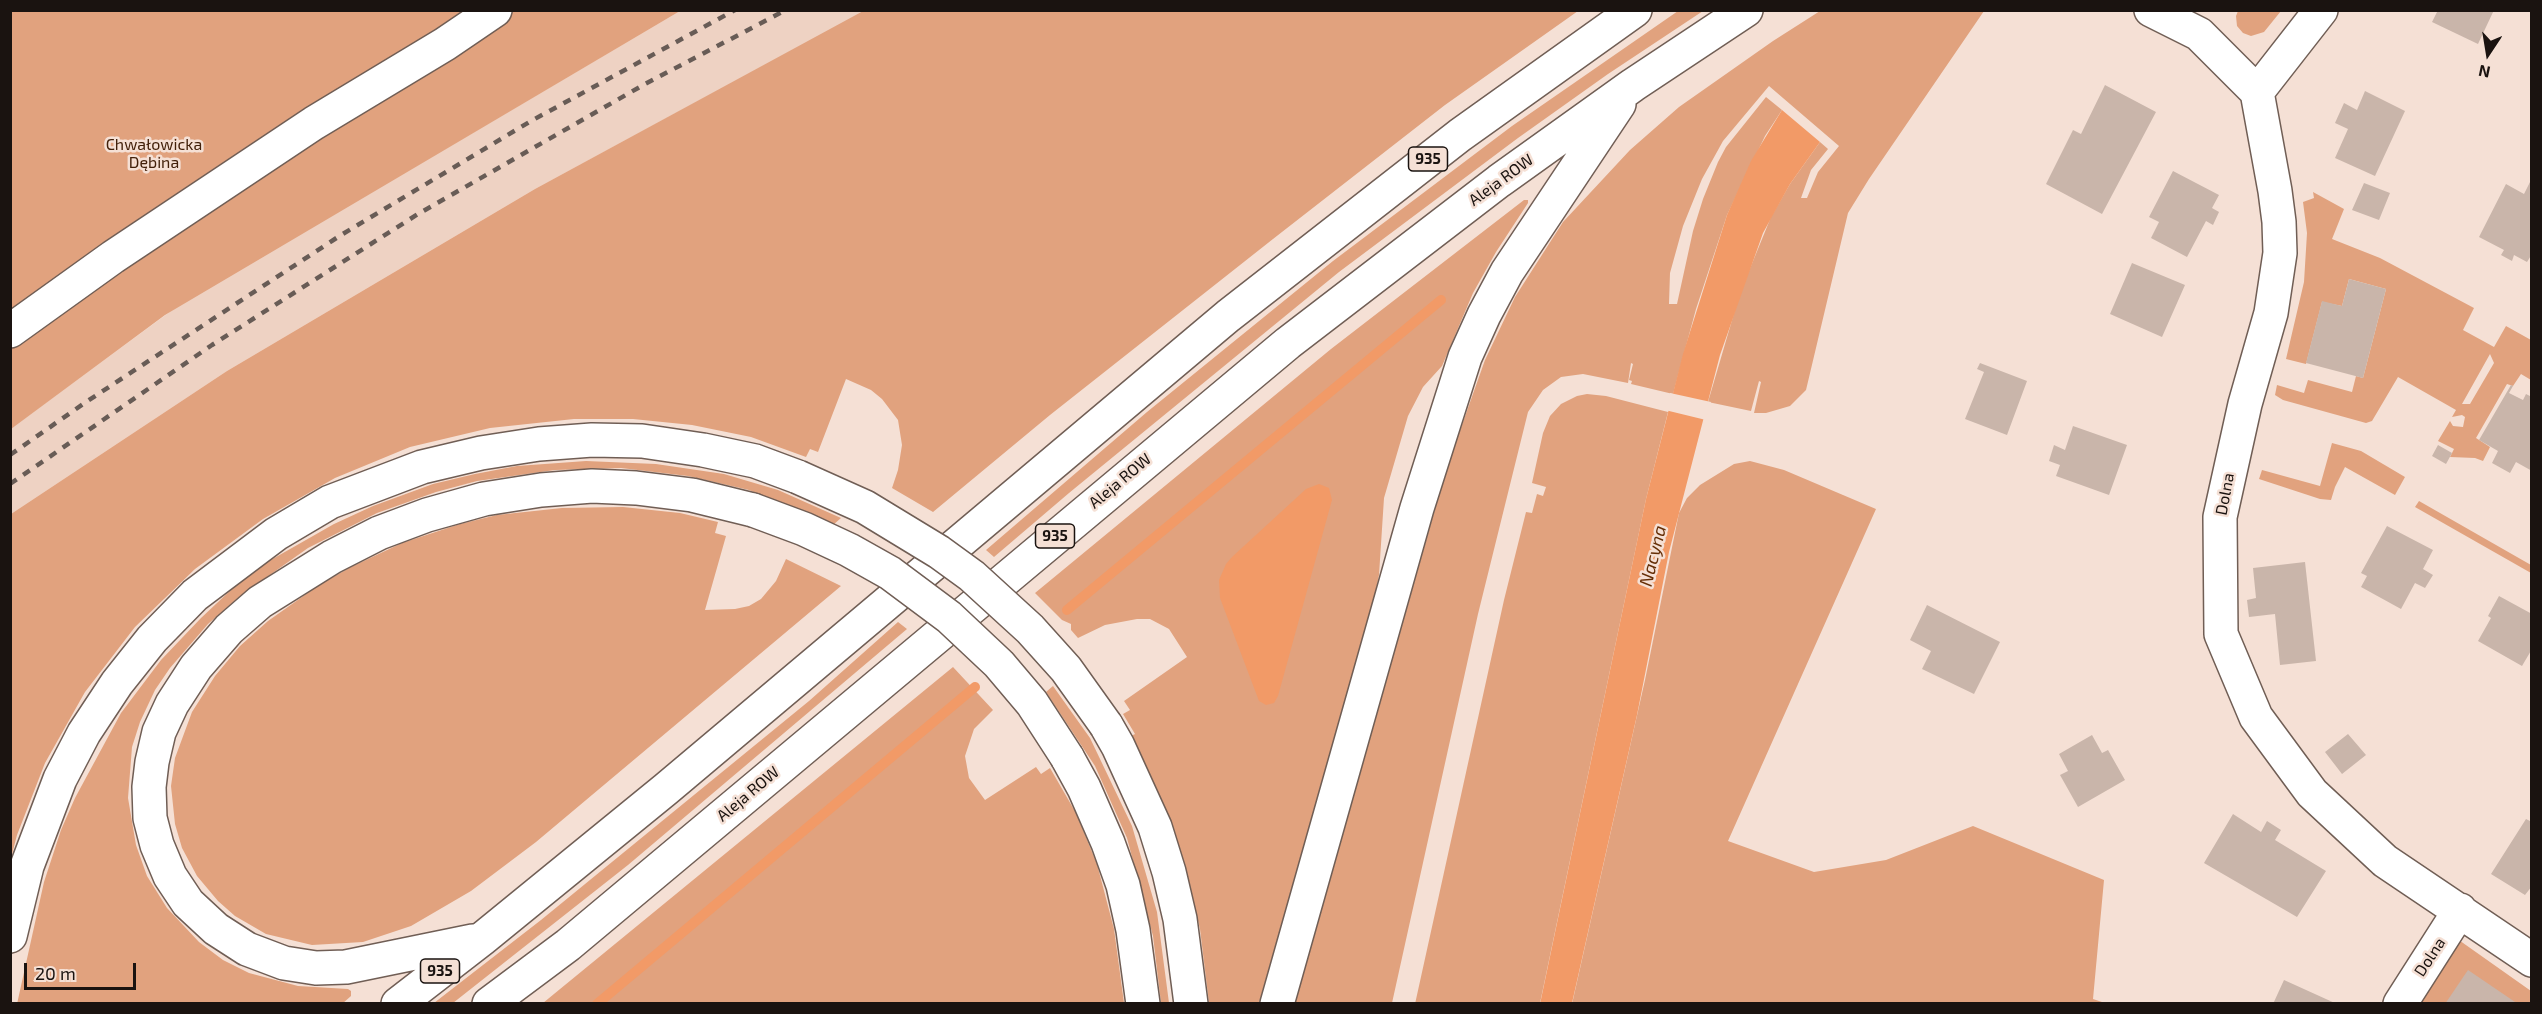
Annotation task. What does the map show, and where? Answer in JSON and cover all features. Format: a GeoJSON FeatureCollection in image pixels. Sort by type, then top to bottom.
{"type":"FeatureCollection","features":[{"type":"Feature","properties":{"kind":"main road"},"geometry":{"type":"LineString","coordinates":[[10,332],[113,257],[314,123],[445,44],[495,10]]}},
{"type":"Feature","properties":{"kind":"main road","name":"935"},"geometry":{"type":"LineString","coordinates":[[398,1004],[482,939],[666,789],[1228,316],[1450,142],[1635,10]]}},
{"type":"Feature","properties":{"kind":"main road","name":"Aleja ROW"},"geometry":{"type":"LineString","coordinates":[[489,1004],[577,937],[1288,343],[1472,201],[1633,85],[1746,10]]}},
{"type":"Feature","properties":{"kind":"main road"},"geometry":{"type":"LineString","coordinates":[[2182,17],[2257,92],[2321,10]]}},
{"type":"Feature","properties":{"kind":"main road"},"geometry":{"type":"LineString","coordinates":[[1277,1004],[1417,508],[1465,357],[1507,272],[1633,85]]}},
{"type":"Feature","properties":{"kind":"main road","name":"Dolna"},"geometry":{"type":"LineString","coordinates":[[2257,92],[2275,192],[2280,253],[2271,313],[2245,404],[2220,517],[2221,634],[2256,717],[2312,793],[2385,861],[2532,960]]}},
{"type":"Feature","properties":{"kind":"main road"},"geometry":{"type":"LineString","coordinates":[[10,936],[27,866],[60,778],[84,733],[117,683],[152,639],[195,595],[276,534],[330,502],[422,467],[481,453],[539,444],[592,440],[642,441],[755,461],[866,507],[939,552],[972,576],[1030,629],[1066,669],[1106,725],[1151,818],[1169,872],[1180,919],[1191,1004]]}},
{"type":"Feature","properties":{"kind":"main road"},"geometry":{"type":"LineString","coordinates":[[482,939],[346,967],[316,968],[275,959],[247,949],[216,929],[188,903],[170,876],[157,845],[150,818],[149,787],[159,732],[172,704],[196,668],[230,629],[260,602],[332,557],[379,533],[427,515],[484,499],[541,490],[592,486],[636,488],[692,495],[753,510],[804,529],[849,550],[890,573],[949,617],[999,664],[1025,695],[1066,757],[1084,788],[1108,843],[1122,885],[1133,930],[1143,1004]]}},
{"type":"Feature","properties":{"kind":"main road","name":"Dolna"},"geometry":{"type":"LineString","coordinates":[[2400,1004],[2460,910]]}},
{"type":"Feature","properties":{"kind":"shaded area"},"geometry":{"type":"Polygon","coordinates":[[[680,11],[865,11],[535,189],[227,371],[11,514],[10,429],[178,306],[680,11]]]}},
{"type":"Feature","properties":{"kind":"green space"},"geometry":{"type":"Polygon","coordinates":[[[865,10],[1578,11],[1445,105],[1050,415],[933,512],[892,488],[902,445],[898,420],[882,399],[871,390],[846,379],[818,452],[810,449],[806,457],[751,437],[692,425],[633,419],[574,419],[490,428],[410,447],[335,478],[263,519],[195,569],[135,627],[85,692],[45,763],[17,835],[11,858],[11,514],[227,371],[535,189],[865,10]]]}},
{"type":"Feature","properties":{"kind":"green space"},"geometry":{"type":"Polygon","coordinates":[[[2238,10],[2281,11],[2264,32],[2251,36],[2243,33],[2237,26],[2238,10]]]}},
{"type":"Feature","properties":{"kind":"green space","name":"Chwałowicka Dębina"},"geometry":{"type":"Polygon","coordinates":[[[11,11],[680,11],[165,315],[11,429],[11,11]]]}},
{"type":"Feature","properties":{"kind":"green space"},"geometry":{"type":"Polygon","coordinates":[[[1678,11],[1703,11],[1608,74],[1518,138],[1339,272],[994,557],[986,550],[1147,412],[1333,261],[1512,126],[1678,11]]]}},
{"type":"Feature","properties":{"kind":"green space"},"geometry":{"type":"Polygon","coordinates":[[[1820,11],[1984,11],[1848,213],[1806,390],[1790,406],[1766,413],[1754,413],[1761,382],[1759,381],[1751,411],[1708,402],[1740,293],[1771,217],[1790,184],[1820,142],[1828,149],[1811,170],[1801,198],[1807,198],[1818,172],[1839,146],[1769,86],[1723,141],[1702,179],[1683,226],[1670,273],[1669,304],[1677,304],[1693,231],[1718,162],[1726,147],[1766,97],[1782,110],[1765,136],[1727,215],[1696,309],[1673,394],[1631,384],[1632,381],[1629,380],[1633,364],[1631,363],[1628,383],[1583,374],[1561,377],[1543,390],[1528,412],[1478,614],[1392,1003],[1295,1004],[1446,470],[1485,360],[1515,297],[1563,222],[1630,150],[1679,107],[1820,11]]]}},
{"type":"Feature","properties":{"kind":"green space"},"geometry":{"type":"Polygon","coordinates":[[[2313,192],[2344,209],[2332,239],[2380,258],[2474,308],[2463,330],[2494,347],[2506,326],[2531,340],[2531,380],[2521,374],[2513,386],[2507,384],[2476,438],[2490,447],[2483,461],[2475,458],[2450,457],[2454,449],[2438,441],[2450,421],[2453,426],[2463,427],[2465,417],[2462,415],[2452,417],[2456,410],[2398,377],[2372,421],[2366,423],[2283,400],[2275,395],[2277,385],[2304,393],[2308,380],[2352,392],[2356,376],[2363,378],[2386,289],[2349,279],[2342,306],[2322,302],[2306,364],[2286,359],[2304,282],[2307,233],[2303,202],[2314,198],[2313,192]],[[2490,354],[2462,404],[2470,404],[2494,363],[2490,354]]]}},
{"type":"Feature","properties":{"kind":"green space"},"geometry":{"type":"Polygon","coordinates":[[[1524,200],[1528,200],[1528,203],[1473,293],[1442,366],[1423,387],[1408,416],[1384,498],[1379,575],[1374,599],[1259,1003],[1209,1003],[1200,929],[1183,859],[1168,815],[1131,736],[1135,734],[1123,714],[1130,710],[1124,701],[1187,657],[1169,629],[1150,619],[1105,625],[1078,638],[1071,630],[1071,624],[1062,620],[1035,593],[1331,349],[1524,200]]]}},
{"type":"Feature","properties":{"kind":"green space"},"geometry":{"type":"Polygon","coordinates":[[[1587,394],[1606,396],[1668,412],[1646,499],[1540,1003],[1415,1004],[1504,600],[1526,512],[1532,513],[1537,494],[1543,496],[1546,487],[1532,483],[1543,433],[1550,416],[1561,404],[1587,394]]]}},
{"type":"Feature","properties":{"kind":"green space"},"geometry":{"type":"Polygon","coordinates":[[[2332,443],[2361,451],[2405,477],[2395,495],[2345,467],[2331,500],[2320,499],[2259,479],[2262,470],[2320,486],[2332,443]]]}},
{"type":"Feature","properties":{"kind":"green space"},"geometry":{"type":"Polygon","coordinates":[[[586,461],[656,464],[724,474],[778,490],[841,518],[833,525],[749,490],[688,476],[621,468],[555,470],[477,481],[436,492],[377,513],[308,548],[240,596],[208,624],[170,668],[155,690],[140,722],[132,747],[128,798],[136,845],[147,876],[167,908],[199,942],[223,960],[249,973],[298,986],[348,989],[351,991],[351,996],[342,1004],[17,1004],[44,882],[61,830],[75,798],[121,713],[161,660],[201,618],[233,588],[269,561],[334,524],[373,506],[433,484],[475,474],[517,466],[586,461]]]}},
{"type":"Feature","properties":{"kind":"green space"},"geometry":{"type":"Polygon","coordinates":[[[1750,461],[1784,470],[1876,509],[1728,841],[1814,872],[1886,860],[1973,826],[2104,880],[2093,999],[2105,1003],[1572,1004],[1645,680],[1679,513],[1687,498],[1700,485],[1734,464],[1750,461]]]}},
{"type":"Feature","properties":{"kind":"green space"},"geometry":{"type":"Polygon","coordinates":[[[2419,501],[2531,565],[2531,573],[2415,507],[2419,501]]]}},
{"type":"Feature","properties":{"kind":"green space"},"geometry":{"type":"Polygon","coordinates":[[[623,507],[680,513],[718,522],[715,533],[726,536],[705,610],[735,609],[749,606],[761,599],[776,581],[786,559],[841,586],[536,842],[471,891],[411,926],[363,942],[312,945],[266,934],[235,916],[218,901],[197,876],[182,848],[175,824],[171,786],[175,758],[192,712],[215,676],[240,646],[268,621],[319,585],[402,543],[460,524],[497,515],[562,508],[623,507]]]}},
{"type":"Feature","properties":{"kind":"green space"},"geometry":{"type":"Polygon","coordinates":[[[898,622],[907,629],[628,865],[453,1003],[434,1003],[541,920],[809,701],[898,622]]]}},
{"type":"Feature","properties":{"kind":"green space"},"geometry":{"type":"Polygon","coordinates":[[[953,667],[993,710],[974,729],[965,756],[969,778],[985,800],[1036,767],[1041,774],[1050,768],[1076,813],[1097,864],[1114,929],[1124,1003],[543,1003],[953,667]]]}},
{"type":"Feature","properties":{"kind":"green space"},"geometry":{"type":"Polygon","coordinates":[[[1053,686],[1090,738],[1132,826],[1157,912],[1169,1003],[1161,1003],[1153,936],[1127,838],[1095,766],[1046,692],[1053,686]]]}},
{"type":"Feature","properties":{"kind":"green space"},"geometry":{"type":"Polygon","coordinates":[[[2456,938],[2531,991],[2531,1003],[2413,1004],[2456,938]]]}},
{"type":"Feature","properties":{"kind":"water","name":"Nacyna"},"geometry":{"type":"Polygon","coordinates":[[[1782,110],[1820,142],[1790,184],[1763,233],[1720,355],[1669,552],[1637,715],[1572,1003],[1540,1004],[1646,499],[1683,354],[1727,215],[1751,161],[1782,110]]]}},
{"type":"Feature","properties":{"kind":"water"},"geometry":{"type":"Polygon","coordinates":[[[1319,484],[1329,488],[1332,500],[1278,696],[1274,703],[1266,705],[1259,701],[1220,598],[1219,580],[1232,557],[1306,489],[1319,484]]]}},
{"type":"Feature","properties":{"kind":"pier"},"geometry":{"type":"Polygon","coordinates":[[[1670,393],[1711,402],[1706,420],[1665,410],[1670,393]]]}},
{"type":"Feature","properties":{"kind":"building"},"geometry":{"type":"Polygon","coordinates":[[[2438,10],[2494,10],[2478,44],[2432,22],[2438,10]]]}},
{"type":"Feature","properties":{"kind":"building"},"geometry":{"type":"Polygon","coordinates":[[[2105,85],[2156,112],[2102,214],[2046,184],[2073,130],[2081,134],[2105,85]]]}},
{"type":"Feature","properties":{"kind":"building"},"geometry":{"type":"Polygon","coordinates":[[[2365,91],[2405,111],[2375,176],[2335,158],[2348,129],[2335,123],[2344,103],[2357,110],[2365,91]]]}},
{"type":"Feature","properties":{"kind":"building"},"geometry":{"type":"Polygon","coordinates":[[[2173,171],[2219,195],[2212,208],[2219,212],[2213,225],[2206,221],[2187,257],[2151,238],[2159,222],[2149,217],[2173,171]]]}},
{"type":"Feature","properties":{"kind":"building"},"geometry":{"type":"Polygon","coordinates":[[[2530,182],[2532,254],[2527,262],[2514,255],[2512,261],[2501,255],[2504,250],[2479,237],[2506,184],[2524,194],[2530,182]]]}},
{"type":"Feature","properties":{"kind":"building"},"geometry":{"type":"Polygon","coordinates":[[[2364,183],[2390,193],[2379,220],[2352,210],[2364,183]]]}},
{"type":"Feature","properties":{"kind":"building"},"geometry":{"type":"Polygon","coordinates":[[[2132,263],[2185,285],[2162,337],[2110,314],[2132,263]]]}},
{"type":"Feature","properties":{"kind":"building"},"geometry":{"type":"Polygon","coordinates":[[[2349,279],[2386,289],[2363,378],[2306,363],[2322,301],[2342,306],[2349,279]]]}},
{"type":"Feature","properties":{"kind":"building"},"geometry":{"type":"Polygon","coordinates":[[[1980,363],[2027,381],[2007,435],[1965,419],[1984,372],[1977,369],[1980,363]]]}},
{"type":"Feature","properties":{"kind":"building"},"geometry":{"type":"Polygon","coordinates":[[[2511,385],[2513,386],[2509,393],[2523,400],[2526,394],[2532,397],[2532,471],[2516,462],[2510,473],[2492,463],[2498,451],[2479,440],[2511,385]]]}},
{"type":"Feature","properties":{"kind":"building"},"geometry":{"type":"Polygon","coordinates":[[[2073,426],[2127,445],[2109,495],[2056,476],[2060,465],[2049,461],[2054,445],[2065,450],[2073,426]]]}},
{"type":"Feature","properties":{"kind":"building"},"geometry":{"type":"Polygon","coordinates":[[[2438,445],[2452,453],[2446,464],[2432,456],[2438,445]]]}},
{"type":"Feature","properties":{"kind":"building"},"geometry":{"type":"Polygon","coordinates":[[[2387,526],[2433,550],[2423,569],[2433,575],[2425,588],[2415,583],[2401,609],[2361,587],[2367,576],[2361,573],[2387,526]]]}},
{"type":"Feature","properties":{"kind":"building"},"geometry":{"type":"Polygon","coordinates":[[[2305,562],[2316,661],[2280,665],[2275,614],[2249,617],[2247,600],[2256,598],[2253,568],[2305,562]]]}},
{"type":"Feature","properties":{"kind":"building"},"geometry":{"type":"Polygon","coordinates":[[[2499,596],[2532,614],[2532,649],[2522,666],[2478,641],[2491,618],[2488,616],[2499,596]]]}},
{"type":"Feature","properties":{"kind":"building"},"geometry":{"type":"Polygon","coordinates":[[[1927,605],[2000,642],[1974,694],[1922,669],[1931,651],[1910,640],[1927,605]]]}},
{"type":"Feature","properties":{"kind":"building"},"geometry":{"type":"Polygon","coordinates":[[[2348,734],[2366,755],[2342,774],[2325,752],[2348,734]]]}},
{"type":"Feature","properties":{"kind":"building"},"geometry":{"type":"Polygon","coordinates":[[[2092,735],[2102,753],[2108,750],[2125,780],[2078,807],[2060,775],[2068,771],[2059,754],[2092,735]]]}},
{"type":"Feature","properties":{"kind":"building"},"geometry":{"type":"Polygon","coordinates":[[[2233,814],[2261,832],[2267,821],[2281,830],[2275,840],[2326,871],[2297,917],[2204,863],[2233,814]]]}},
{"type":"Feature","properties":{"kind":"building"},"geometry":{"type":"Polygon","coordinates":[[[2526,819],[2532,822],[2532,886],[2525,895],[2491,874],[2526,819]]]}},
{"type":"Feature","properties":{"kind":"building"},"geometry":{"type":"Polygon","coordinates":[[[2468,970],[2518,1004],[2445,1004],[2468,970]]]}},
{"type":"Feature","properties":{"kind":"building"},"geometry":{"type":"Polygon","coordinates":[[[2284,980],[2337,1004],[2273,1004],[2284,980]]]}},
{"type":"Feature","properties":{"kind":"waterway"},"geometry":{"type":"LineString","coordinates":[[1067,610],[1441,300]]}},
{"type":"Feature","properties":{"kind":"waterway"},"geometry":{"type":"LineString","coordinates":[[597,1004],[975,687]]}},
{"type":"Feature","properties":{"kind":"railway"},"geometry":{"type":"LineString","coordinates":[[10,455],[86,402],[341,235],[531,121],[735,10]]}},
{"type":"Feature","properties":{"kind":"railway"},"geometry":{"type":"LineString","coordinates":[[10,484],[212,345],[418,214],[645,84],[786,10]]}}]}
